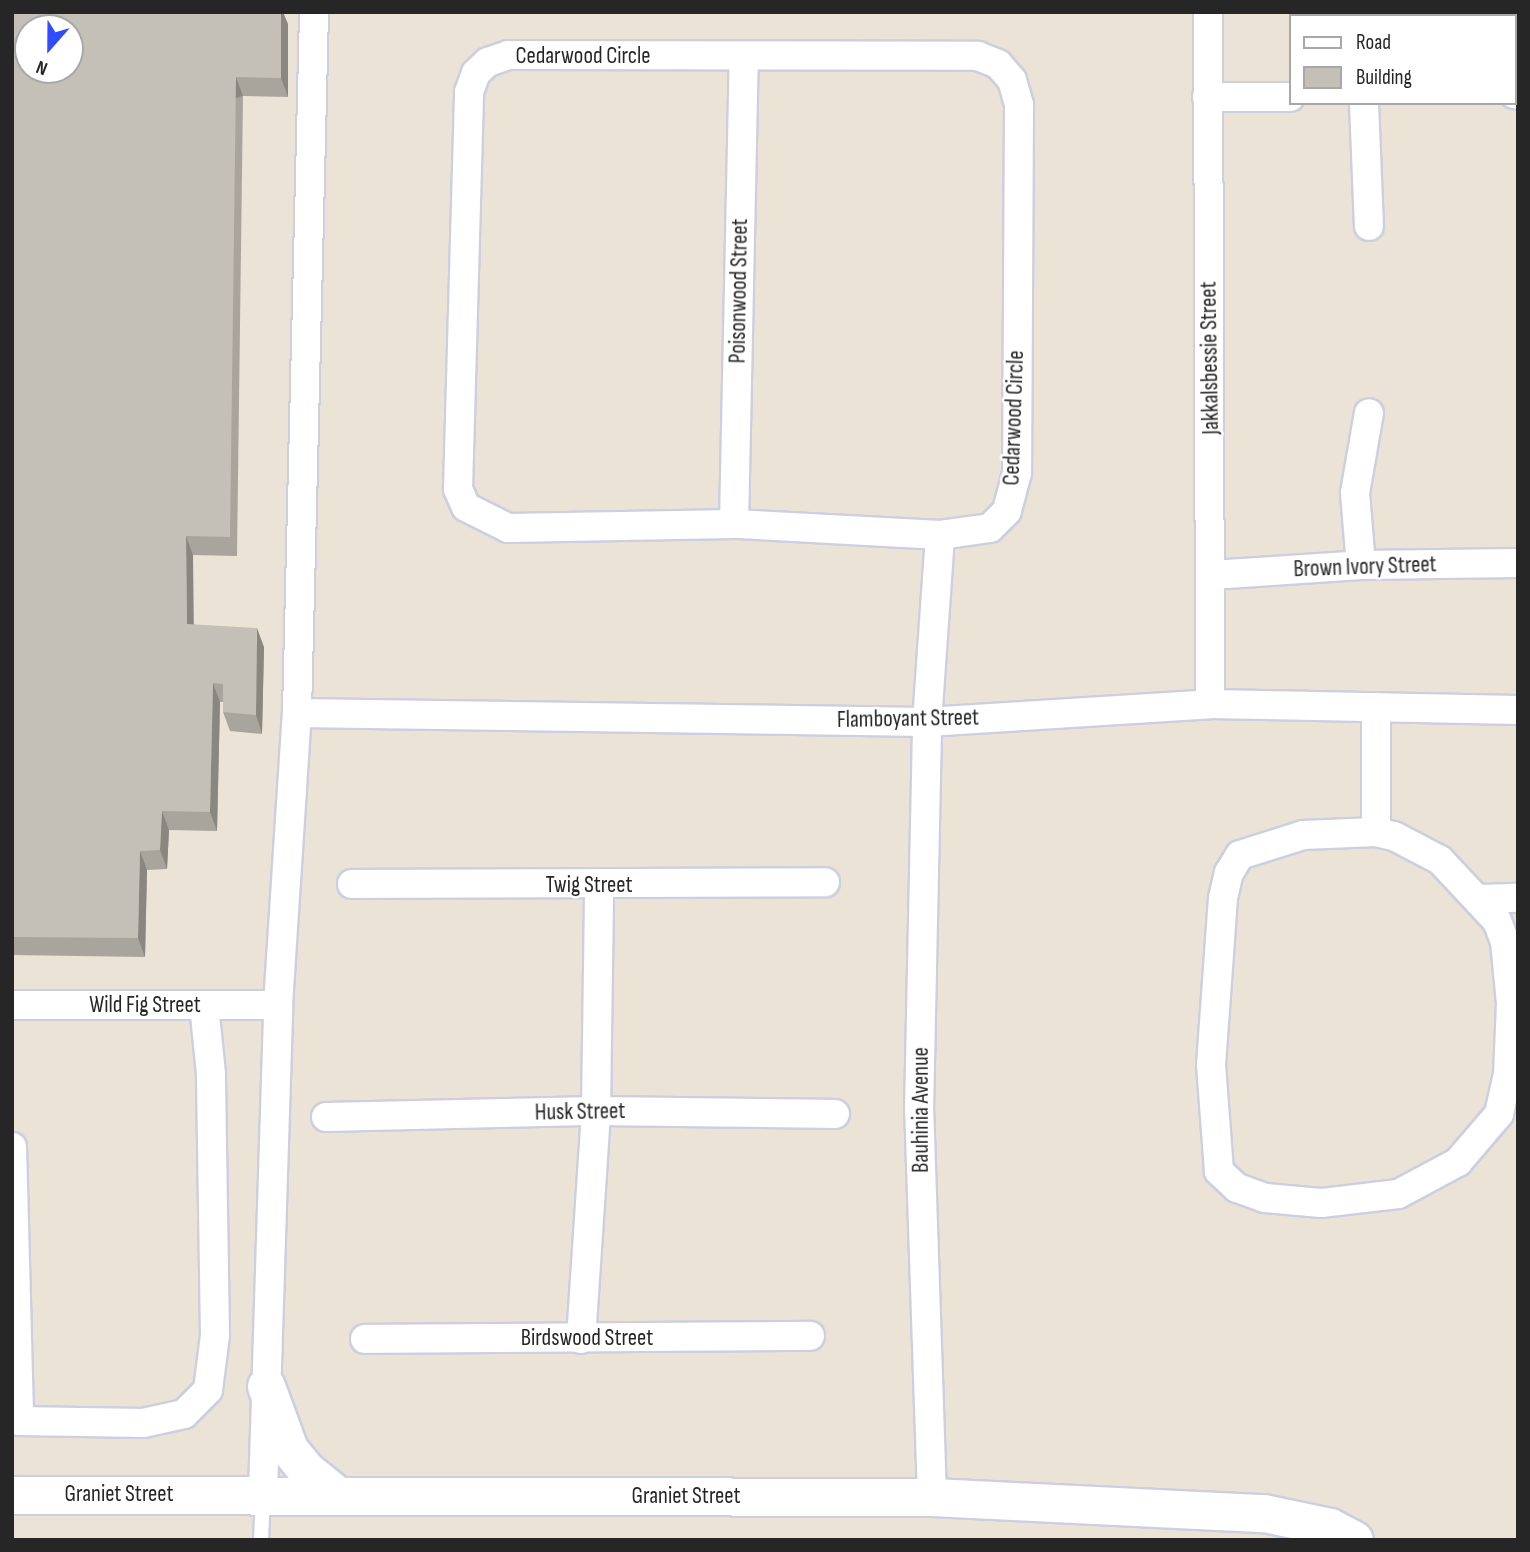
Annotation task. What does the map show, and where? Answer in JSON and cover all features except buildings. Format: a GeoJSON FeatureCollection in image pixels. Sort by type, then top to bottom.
{"type":"FeatureCollection","features":[{"type":"Feature","properties":{"kind":"street"},"geometry":{"type":"LineString","coordinates":[[263,1493],[278,1004],[297,713],[314,12]]}},
{"type":"Feature","properties":{"kind":"street","name":"Jakkalsbessie Street"},"geometry":{"type":"LineString","coordinates":[[1208,12],[1212,575],[1210,704]]}},
{"type":"Feature","properties":{"kind":"street","name":"Cedarwood Circle"},"geometry":{"type":"LineString","coordinates":[[508,55],[744,57],[978,56],[998,64],[1012,80],[1019,105],[1017,473],[1007,511],[990,528],[940,535],[734,524],[508,528],[466,507],[458,489],[469,92],[476,73],[488,62],[508,55]]}},
{"type":"Feature","properties":{"kind":"street","name":"Poisonwood Street"},"geometry":{"type":"LineString","coordinates":[[734,524],[744,57]]}},
{"type":"Feature","properties":{"kind":"street"},"geometry":{"type":"LineString","coordinates":[[1208,97],[1288,97]]}},
{"type":"Feature","properties":{"kind":"street"},"geometry":{"type":"LineString","coordinates":[[1364,105],[1369,226]]}},
{"type":"Feature","properties":{"kind":"street"},"geometry":{"type":"LineString","coordinates":[[1361,565],[1355,493],[1369,413]]}},
{"type":"Feature","properties":{"kind":"street"},"geometry":{"type":"LineString","coordinates":[[927,722],[940,535]]}},
{"type":"Feature","properties":{"kind":"street","name":"Brown Ivory Street"},"geometry":{"type":"LineString","coordinates":[[1212,575],[1361,565],[1518,563]]}},
{"type":"Feature","properties":{"kind":"street","name":"Flamboyant Street"},"geometry":{"type":"LineString","coordinates":[[297,713],[927,722],[1210,704],[1518,710]]}},
{"type":"Feature","properties":{"kind":"street"},"geometry":{"type":"LineString","coordinates":[[1376,707],[1376,832]]}},
{"type":"Feature","properties":{"kind":"street","name":"Bauhinia Avenue"},"geometry":{"type":"LineString","coordinates":[[927,722],[919,1111],[932,1497]]}},
{"type":"Feature","properties":{"kind":"street"},"geometry":{"type":"LineString","coordinates":[[1376,832],[1394,836],[1440,860],[1480,899],[1497,921],[1505,942],[1511,1003],[1508,1073],[1499,1114],[1458,1162],[1398,1194],[1321,1203],[1265,1198],[1237,1188],[1219,1171],[1211,1065],[1218,943],[1229,873],[1240,855],[1271,842],[1303,835],[1376,832]]}},
{"type":"Feature","properties":{"kind":"street","name":"Twig Street"},"geometry":{"type":"LineString","coordinates":[[352,884],[599,886],[825,882]]}},
{"type":"Feature","properties":{"kind":"street"},"geometry":{"type":"LineString","coordinates":[[581,1339],[596,1111],[599,886]]}},
{"type":"Feature","properties":{"kind":"street"},"geometry":{"type":"LineString","coordinates":[[1480,899],[1518,898]]}},
{"type":"Feature","properties":{"kind":"street","name":"Wild Fig Street"},"geometry":{"type":"LineString","coordinates":[[12,1005],[278,1004]]}},
{"type":"Feature","properties":{"kind":"street"},"geometry":{"type":"LineString","coordinates":[[12,1147],[15,1421],[143,1423],[184,1414],[208,1390],[215,1335],[211,1074],[204,1005]]}},
{"type":"Feature","properties":{"kind":"street","name":"Husk Street"},"geometry":{"type":"LineString","coordinates":[[326,1116],[596,1111],[835,1114]]}},
{"type":"Feature","properties":{"kind":"street","name":"Birdswood Street"},"geometry":{"type":"LineString","coordinates":[[365,1339],[810,1336]]}},
{"type":"Feature","properties":{"kind":"street"},"geometry":{"type":"LineString","coordinates":[[266,1386],[289,1449],[305,1469],[337,1494]]}},
{"type":"Feature","properties":{"kind":"street","name":"Graniet Street"},"geometry":{"type":"LineString","coordinates":[[12,1495],[263,1493],[932,1497],[1264,1513],[1330,1527],[1354,1540]]}},
{"type":"Feature","properties":{"kind":"lane"},"geometry":{"type":"LineString","coordinates":[[261,1540],[263,1493]]}}]}
